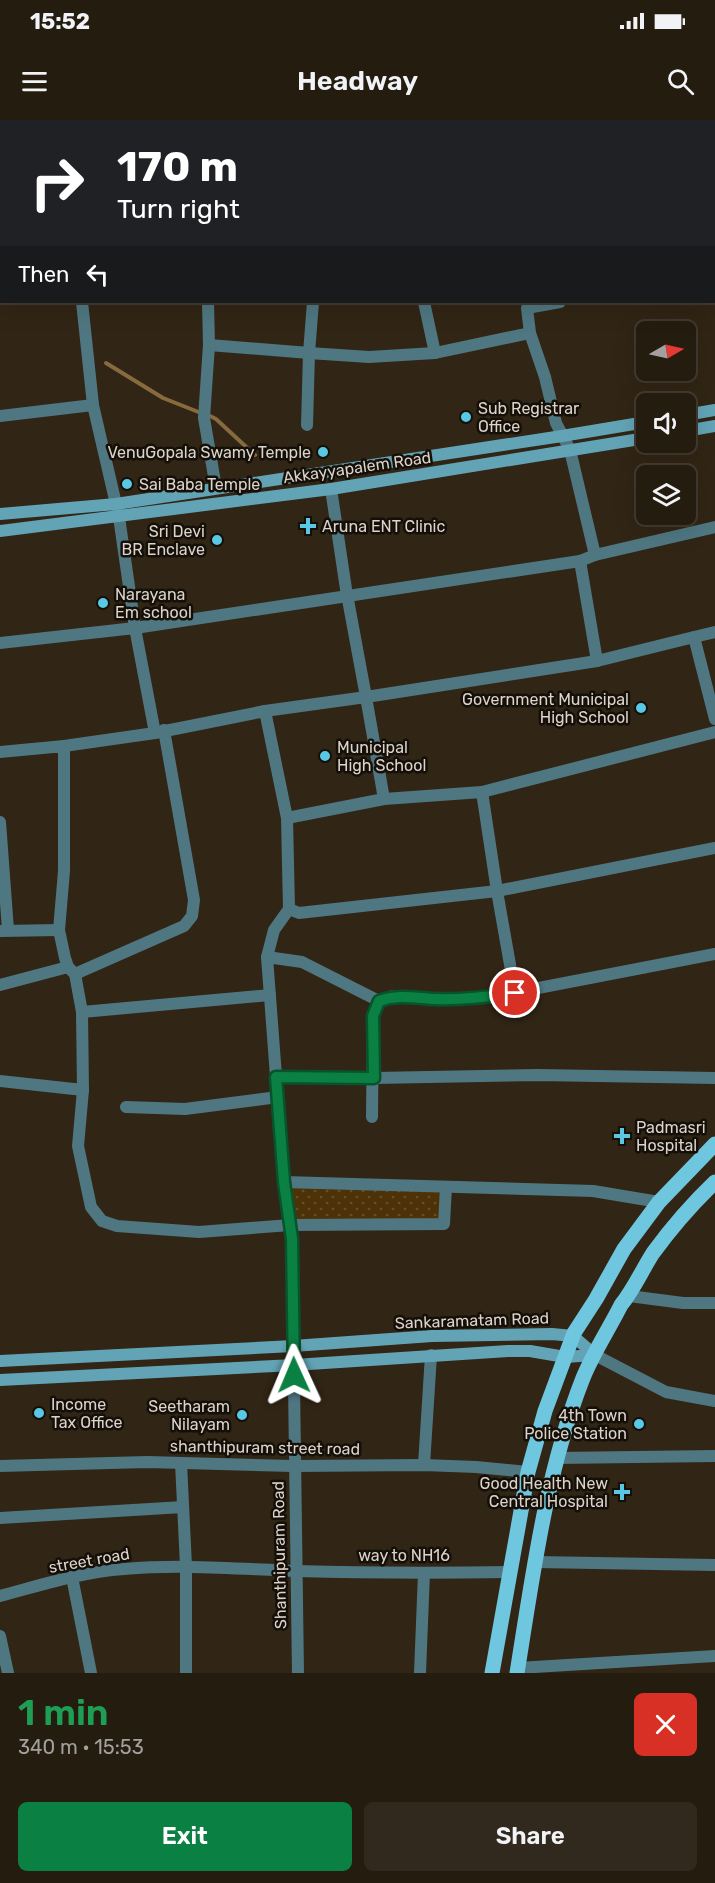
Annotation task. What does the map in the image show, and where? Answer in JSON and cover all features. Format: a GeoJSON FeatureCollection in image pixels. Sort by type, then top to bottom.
{"type":"FeatureCollection","features":[{"type":"Feature","properties":{"kind":"main road"},"geometry":{"type":"LineString","coordinates":[[696,413],[715,410]]}},
{"type":"Feature","properties":{"kind":"main road"},"geometry":{"type":"LineString","coordinates":[[0,514],[116,504],[636,424]]}},
{"type":"Feature","properties":{"kind":"main road"},"geometry":{"type":"LineString","coordinates":[[696,429],[715,426]]}},
{"type":"Feature","properties":{"kind":"main road","name":"Akkayyapalem Road"},"geometry":{"type":"LineString","coordinates":[[0,531],[331,489],[636,440]]}},
{"type":"Feature","properties":{"kind":"main road"},"geometry":{"type":"LineString","coordinates":[[492,1673],[528,1472],[545,1411],[573,1336],[624,1249],[659,1202],[715,1144]]}},
{"type":"Feature","properties":{"kind":"main road"},"geometry":{"type":"LineString","coordinates":[[518,1670],[556,1458],[584,1376],[621,1305],[629,1296],[653,1254],[687,1209],[715,1182]]}},
{"type":"Feature","properties":{"kind":"main road","name":"Sankaramatam Road"},"geometry":{"type":"LineString","coordinates":[[0,1361],[294,1346],[432,1336],[552,1334],[573,1336]]}},
{"type":"Feature","properties":{"kind":"main road"},"geometry":{"type":"LineString","coordinates":[[573,1336],[595,1355]]}},
{"type":"Feature","properties":{"kind":"main road","name":"Sankaramatam Road"},"geometry":{"type":"LineString","coordinates":[[0,1380],[508,1351],[530,1351],[565,1357],[595,1355]]}},
{"type":"Feature","properties":{"kind":"street"},"geometry":{"type":"LineString","coordinates":[[0,985],[72,970],[184,926],[192,916],[194,900],[160,732],[135,628],[119,517],[93,405],[82,303]]}},
{"type":"Feature","properties":{"kind":"street"},"geometry":{"type":"LineString","coordinates":[[208,303],[209,345],[204,413],[216,488]]}},
{"type":"Feature","properties":{"kind":"street"},"geometry":{"type":"LineString","coordinates":[[307,425],[309,353],[314,303]]}},
{"type":"Feature","properties":{"kind":"street"},"geometry":{"type":"LineString","coordinates":[[424,303],[435,353]]}},
{"type":"Feature","properties":{"kind":"street"},"geometry":{"type":"LineString","coordinates":[[549,303],[526,305],[530,333],[545,377],[556,423],[570,450],[595,555]]}},
{"type":"Feature","properties":{"kind":"street"},"geometry":{"type":"LineString","coordinates":[[209,345],[369,357],[435,353],[530,333]]}},
{"type":"Feature","properties":{"kind":"street"},"geometry":{"type":"LineString","coordinates":[[0,416],[93,405]]}},
{"type":"Feature","properties":{"kind":"street"},"geometry":{"type":"LineString","coordinates":[[331,489],[384,799]]}},
{"type":"Feature","properties":{"kind":"street"},"geometry":{"type":"LineString","coordinates":[[0,643],[135,628],[580,561],[595,555],[715,527]]}},
{"type":"Feature","properties":{"kind":"street"},"geometry":{"type":"LineString","coordinates":[[580,561],[597,661]]}},
{"type":"Feature","properties":{"kind":"street"},"geometry":{"type":"LineString","coordinates":[[0,752],[64,746],[160,732],[265,711],[597,661],[715,632]]}},
{"type":"Feature","properties":{"kind":"street"},"geometry":{"type":"LineString","coordinates":[[694,637],[715,719]]}},
{"type":"Feature","properties":{"kind":"street"},"geometry":{"type":"LineString","coordinates":[[265,711],[287,818],[289,909],[274,930],[267,957],[302,962],[379,1001],[393,996],[436,999],[486,998],[715,954]]}},
{"type":"Feature","properties":{"kind":"street"},"geometry":{"type":"LineString","coordinates":[[287,818],[384,799],[483,792],[715,732]]}},
{"type":"Feature","properties":{"kind":"street"},"geometry":{"type":"LineString","coordinates":[[64,746],[64,871],[59,930],[82,1012],[83,1090],[78,1146],[91,1208],[102,1221],[117,1226],[199,1232],[290,1225],[444,1224],[446,1187]]}},
{"type":"Feature","properties":{"kind":"street"},"geometry":{"type":"LineString","coordinates":[[483,792],[515,993]]}},
{"type":"Feature","properties":{"kind":"street"},"geometry":{"type":"LineString","coordinates":[[0,822],[4,931],[59,930]]}},
{"type":"Feature","properties":{"kind":"street"},"geometry":{"type":"LineString","coordinates":[[289,909],[299,914],[497,891],[715,848]]}},
{"type":"Feature","properties":{"kind":"street","name":"Shanthipuram Road"},"geometry":{"type":"LineString","coordinates":[[267,957],[284,1182],[290,1225],[294,1346],[293,1466],[297,1570],[297,1673]]}},
{"type":"Feature","properties":{"kind":"street"},"geometry":{"type":"LineString","coordinates":[[82,1012],[270,995]]}},
{"type":"Feature","properties":{"kind":"street"},"geometry":{"type":"LineString","coordinates":[[372,1117],[373,1016],[379,1001]]}},
{"type":"Feature","properties":{"kind":"street"},"geometry":{"type":"LineString","coordinates":[[276,1077],[538,1075],[715,1078]]}},
{"type":"Feature","properties":{"kind":"street"},"geometry":{"type":"LineString","coordinates":[[0,1081],[83,1090]]}},
{"type":"Feature","properties":{"kind":"street"},"geometry":{"type":"LineString","coordinates":[[126,1107],[186,1109],[278,1096]]}},
{"type":"Feature","properties":{"kind":"street"},"geometry":{"type":"LineString","coordinates":[[284,1182],[593,1191],[659,1202]]}},
{"type":"Feature","properties":{"kind":"street"},"geometry":{"type":"LineString","coordinates":[[629,1296],[683,1303],[715,1303]]}},
{"type":"Feature","properties":{"kind":"street"},"geometry":{"type":"LineString","coordinates":[[424,1465],[431,1355]]}},
{"type":"Feature","properties":{"kind":"street"},"geometry":{"type":"LineString","coordinates":[[595,1355],[666,1392],[715,1401]]}},
{"type":"Feature","properties":{"kind":"street"},"geometry":{"type":"LineString","coordinates":[[556,1458],[715,1456]]}},
{"type":"Feature","properties":{"kind":"street","name":"shanthipuram street road"},"geometry":{"type":"LineString","coordinates":[[0,1466],[147,1462],[293,1466],[424,1465],[528,1472]]}},
{"type":"Feature","properties":{"kind":"street"},"geometry":{"type":"LineString","coordinates":[[181,1463],[186,1566],[186,1673]]}},
{"type":"Feature","properties":{"kind":"street"},"geometry":{"type":"LineString","coordinates":[[0,1518],[183,1507]]}},
{"type":"Feature","properties":{"kind":"street"},"geometry":{"type":"LineString","coordinates":[[536,1562],[715,1565]]}},
{"type":"Feature","properties":{"kind":"street","name":"street road"},"geometry":{"type":"LineString","coordinates":[[0,1596],[72,1577],[122,1569],[186,1566],[297,1570]]}},
{"type":"Feature","properties":{"kind":"street","name":"way to NH16"},"geometry":{"type":"LineString","coordinates":[[297,1570],[424,1573],[511,1572]]}},
{"type":"Feature","properties":{"kind":"street"},"geometry":{"type":"LineString","coordinates":[[420,1673],[424,1573]]}},
{"type":"Feature","properties":{"kind":"street"},"geometry":{"type":"LineString","coordinates":[[72,1577],[91,1673]]}},
{"type":"Feature","properties":{"kind":"street"},"geometry":{"type":"LineString","coordinates":[[0,1636],[8,1673]]}},
{"type":"Feature","properties":{"kind":"street"},"geometry":{"type":"LineString","coordinates":[[518,1670],[715,1656]]}},
{"type":"Feature","properties":{"kind":"shaded area"},"geometry":{"type":"Polygon","coordinates":[[[284,1182],[446,1187],[444,1224],[290,1225],[284,1182]]]}},
{"type":"Feature","properties":{"kind":"waterway"},"geometry":{"type":"LineString","coordinates":[[106,363],[163,398],[201,413]]}},
{"type":"Feature","properties":{"kind":"waterway"},"geometry":{"type":"LineString","coordinates":[[208,415],[216,419],[255,455]]}},
{"type":"Feature","properties":{"kind":"place","name":"Sub Registrar Office"},"geometry":{"type":"Point","coordinates":[466,417]}},
{"type":"Feature","properties":{"kind":"place","name":"VenuGopala Swamy Temple"},"geometry":{"type":"Point","coordinates":[323,452]}},
{"type":"Feature","properties":{"kind":"place","name":"Sai Baba Temple"},"geometry":{"type":"Point","coordinates":[127,484]}},
{"type":"Feature","properties":{"kind":"place","name":"Aruna ENT Clinic"},"geometry":{"type":"Point","coordinates":[308,526]}},
{"type":"Feature","properties":{"kind":"place","name":"Sri Devi BR Enclave"},"geometry":{"type":"Point","coordinates":[217,540]}},
{"type":"Feature","properties":{"kind":"place","name":"Narayana Em school"},"geometry":{"type":"Point","coordinates":[103,603]}},
{"type":"Feature","properties":{"kind":"place","name":"Government Municipal High School"},"geometry":{"type":"Point","coordinates":[641,708]}},
{"type":"Feature","properties":{"kind":"place","name":"Municipal High School"},"geometry":{"type":"Point","coordinates":[325,756]}},
{"type":"Feature","properties":{"kind":"place","name":"Padmasri Hospital"},"geometry":{"type":"Point","coordinates":[622,1136]}},
{"type":"Feature","properties":{"kind":"place","name":"Income Tax Office"},"geometry":{"type":"Point","coordinates":[39,1413]}},
{"type":"Feature","properties":{"kind":"place","name":"Seetharam Nilayam"},"geometry":{"type":"Point","coordinates":[242,1415]}},
{"type":"Feature","properties":{"kind":"place","name":"4th Town Police Station"},"geometry":{"type":"Point","coordinates":[639,1424]}},
{"type":"Feature","properties":{"kind":"place","name":"Good Health New Central Hospital"},"geometry":{"type":"Point","coordinates":[622,1492]}},
{"type":"Feature","properties":{"kind":"route"},"geometry":{"type":"LineString","coordinates":[[294,1375],[292,1239],[284,1182],[276,1077],[374,1078],[373,1016],[379,1001],[393,996],[453,999],[486,998],[515,993]]}}]}
